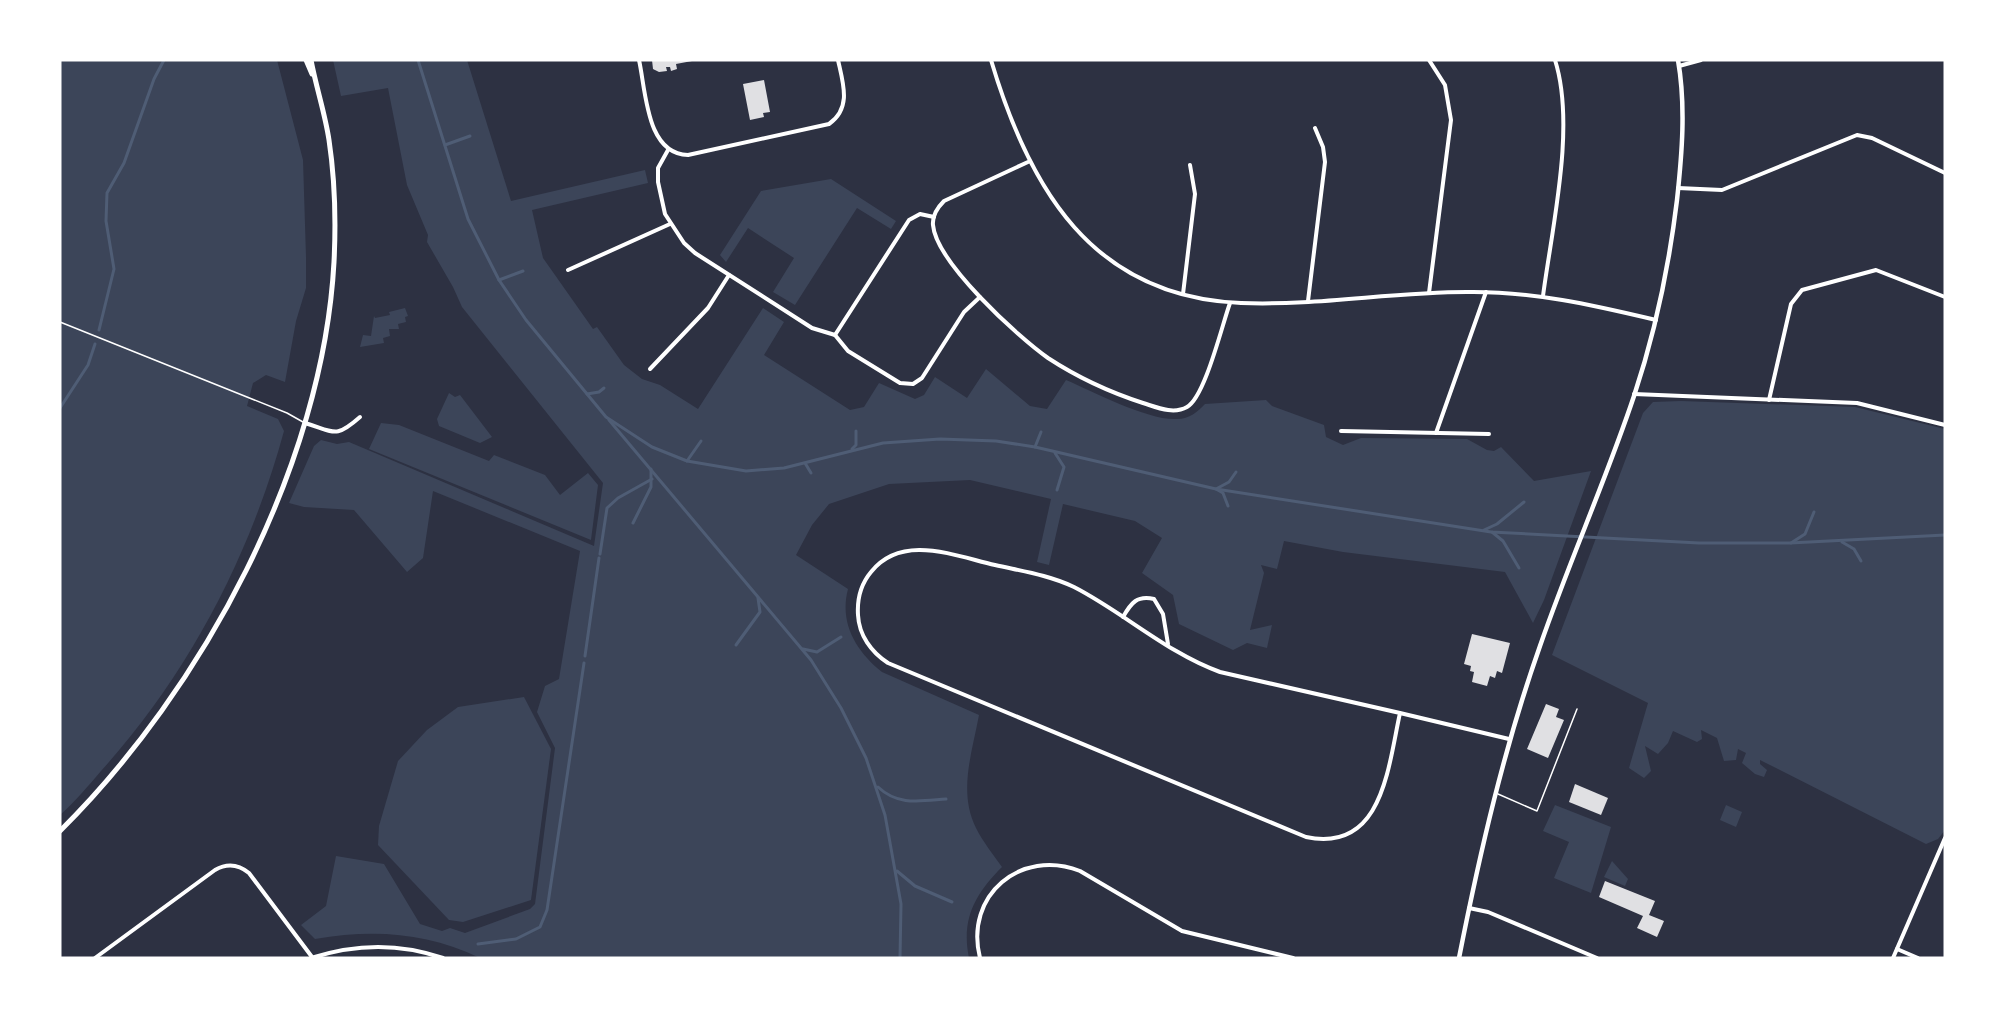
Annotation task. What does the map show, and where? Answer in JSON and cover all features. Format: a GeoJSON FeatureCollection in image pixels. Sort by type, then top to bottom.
{"type":"FeatureCollection","features":[{"type":"Feature","properties":{"kind":"main road"},"geometry":{"type":"LineString","coordinates":[[306,60],[317,87]]}},
{"type":"Feature","properties":{"kind":"main road"},"geometry":{"type":"LineString","coordinates":[[60,831],[101,791],[173,695],[244,576],[284,481],[304,423],[328,322],[334,262],[334,200],[329,139],[311,60]]}},
{"type":"Feature","properties":{"kind":"street"},"geometry":{"type":"LineString","coordinates":[[639,60],[655,134],[668,150],[678,154],[693,154],[829,124],[839,114],[844,100],[838,60]]}},
{"type":"Feature","properties":{"kind":"street"},"geometry":{"type":"LineString","coordinates":[[991,60],[1028,162],[1053,203],[1091,245],[1138,276],[1183,294],[1230,303],[1486,292],[1543,296],[1656,320]]}},
{"type":"Feature","properties":{"kind":"street"},"geometry":{"type":"LineString","coordinates":[[1430,60],[1445,86],[1451,120],[1430,293]]}},
{"type":"Feature","properties":{"kind":"street"},"geometry":{"type":"LineString","coordinates":[[1543,296],[1564,131],[1563,98],[1555,60]]}},
{"type":"Feature","properties":{"kind":"street"},"geometry":{"type":"LineString","coordinates":[[1459,958],[1509,739],[1634,394],[1656,320],[1678,188],[1683,117],[1678,63],[1701,60]]}},
{"type":"Feature","properties":{"kind":"street"},"geometry":{"type":"LineString","coordinates":[[1308,301],[1325,162],[1323,147],[1315,128]]}},
{"type":"Feature","properties":{"kind":"street"},"geometry":{"type":"LineString","coordinates":[[1678,188],[1722,190],[1857,135],[1872,138],[1945,174]]}},
{"type":"Feature","properties":{"kind":"street"},"geometry":{"type":"LineString","coordinates":[[668,150],[659,164],[657,177],[663,209],[670,224],[691,251],[812,328],[835,335],[848,351],[897,382],[913,384],[922,378],[967,309],[980,297]]}},
{"type":"Feature","properties":{"kind":"street"},"geometry":{"type":"LineString","coordinates":[[1028,162],[944,201],[934,217],[936,236],[980,297],[1019,336],[1065,368],[1115,393],[1172,411],[1185,408],[1197,397],[1230,303]]}},
{"type":"Feature","properties":{"kind":"street"},"geometry":{"type":"LineString","coordinates":[[1183,294],[1196,194],[1190,165]]}},
{"type":"Feature","properties":{"kind":"street"},"geometry":{"type":"LineString","coordinates":[[835,335],[909,220],[920,214],[934,217]]}},
{"type":"Feature","properties":{"kind":"street"},"geometry":{"type":"LineString","coordinates":[[568,270],[670,224]]}},
{"type":"Feature","properties":{"kind":"street"},"geometry":{"type":"LineString","coordinates":[[1769,400],[1791,304],[1802,290],[1876,270],[1945,297]]}},
{"type":"Feature","properties":{"kind":"street"},"geometry":{"type":"LineString","coordinates":[[650,369],[708,308],[729,275]]}},
{"type":"Feature","properties":{"kind":"street"},"geometry":{"type":"LineString","coordinates":[[1436,433],[1486,292]]}},
{"type":"Feature","properties":{"kind":"street"},"geometry":{"type":"LineString","coordinates":[[1634,394],[1857,403],[1945,425]]}},
{"type":"Feature","properties":{"kind":"street"},"geometry":{"type":"LineString","coordinates":[[304,423],[336,432],[345,431],[360,417]]}},
{"type":"Feature","properties":{"kind":"street"},"geometry":{"type":"LineString","coordinates":[[1341,430],[1489,434]]}},
{"type":"Feature","properties":{"kind":"street"},"geometry":{"type":"LineString","coordinates":[[1400,713],[1380,799],[1372,813],[1350,833],[1336,838],[1313,839],[895,667],[881,659],[866,641],[857,611],[862,588],[874,568],[894,555],[916,549],[1055,579],[1073,587],[1167,644],[1220,672],[1400,713],[1509,739]]}},
{"type":"Feature","properties":{"kind":"street"},"geometry":{"type":"LineString","coordinates":[[1123,617],[1133,602],[1142,598],[1154,599],[1163,614],[1167,644]]}},
{"type":"Feature","properties":{"kind":"street"},"geometry":{"type":"LineString","coordinates":[[1893,958],[1945,838]]}},
{"type":"Feature","properties":{"kind":"street"},"geometry":{"type":"LineString","coordinates":[[980,958],[977,931],[988,898],[1013,874],[1029,867],[1046,864],[1080,871],[1182,931],[1293,958]]}},
{"type":"Feature","properties":{"kind":"street"},"geometry":{"type":"LineString","coordinates":[[95,958],[215,870],[228,865],[242,867],[252,876],[311,958],[340,950],[383,947],[412,950],[443,958]]}},
{"type":"Feature","properties":{"kind":"street"},"geometry":{"type":"LineString","coordinates":[[1469,908],[1488,912],[1597,958]]}},
{"type":"Feature","properties":{"kind":"street"},"geometry":{"type":"LineString","coordinates":[[1897,949],[1918,958]]}},
{"type":"Feature","properties":{"kind":"lane"},"geometry":{"type":"LineString","coordinates":[[60,322],[287,413],[304,423]]}},
{"type":"Feature","properties":{"kind":"lane"},"geometry":{"type":"LineString","coordinates":[[1495,793],[1537,811],[1577,710]]}},
{"type":"Feature","properties":{"kind":"shaded area"},"geometry":{"type":"Polygon","coordinates":[[[60,60],[277,60],[303,160],[306,288],[296,321],[285,382],[266,375],[253,383],[247,406],[278,419],[284,431],[270,478],[234,568],[212,612],[162,695],[81,794],[60,815],[60,60]]]}},
{"type":"Feature","properties":{"kind":"shaded area"},"geometry":{"type":"Polygon","coordinates":[[[333,60],[467,60],[511,201],[645,170],[648,183],[532,210],[543,258],[593,329],[597,327],[624,365],[642,379],[660,385],[698,409],[763,308],[784,322],[764,355],[850,410],[864,407],[879,383],[915,399],[924,395],[935,377],[967,398],[986,369],[1030,406],[1047,409],[1066,380],[1137,411],[1165,418],[1186,418],[1205,404],[1266,400],[1272,406],[1324,425],[1326,437],[1343,445],[1361,438],[1467,439],[1487,450],[1494,451],[1501,447],[1534,481],[1591,471],[1544,600],[1533,623],[1505,572],[1343,552],[1284,541],[1277,569],[1261,565],[1264,573],[1250,630],[1272,625],[1267,648],[1247,643],[1233,650],[1179,624],[1173,595],[1142,573],[1162,538],[1135,521],[1063,504],[1049,565],[1037,562],[1051,499],[970,480],[889,484],[829,504],[812,525],[796,555],[848,589],[846,613],[852,635],[864,655],[882,672],[979,715],[968,772],[968,801],[976,828],[1002,867],[984,887],[972,908],[967,931],[969,958],[480,958],[440,943],[399,935],[358,934],[315,939],[301,925],[326,906],[336,856],[384,864],[420,924],[442,931],[450,928],[465,933],[530,909],[535,904],[555,748],[537,712],[545,686],[559,679],[580,551],[433,491],[423,558],[407,572],[354,510],[304,507],[289,503],[314,446],[321,440],[337,444],[349,442],[594,546],[603,483],[462,307],[427,242],[428,235],[407,185],[388,88],[341,96],[333,60]]]}},
{"type":"Feature","properties":{"kind":"shaded area"},"geometry":{"type":"Polygon","coordinates":[[[831,179],[896,221],[891,229],[857,208],[795,305],[773,292],[794,258],[748,228],[726,262],[720,255],[761,191],[831,179]]]}},
{"type":"Feature","properties":{"kind":"shaded area"},"geometry":{"type":"Polygon","coordinates":[[[405,308],[408,316],[405,317],[406,322],[398,324],[399,329],[389,329],[390,336],[383,338],[384,343],[360,347],[363,335],[371,336],[374,316],[375,318],[390,315],[389,312],[405,308]]]}},
{"type":"Feature","properties":{"kind":"shaded area"},"geometry":{"type":"Polygon","coordinates":[[[449,393],[455,397],[460,395],[492,437],[480,443],[439,426],[437,419],[449,393]]]}},
{"type":"Feature","properties":{"kind":"shaded area"},"geometry":{"type":"Polygon","coordinates":[[[1653,402],[1855,407],[1945,429],[1945,830],[1938,839],[1926,844],[1760,760],[1760,764],[1767,770],[1764,777],[1755,774],[1742,763],[1746,753],[1738,749],[1736,760],[1724,761],[1717,738],[1701,730],[1702,739],[1697,742],[1673,731],[1668,743],[1658,754],[1645,746],[1651,771],[1644,778],[1629,768],[1648,703],[1552,655],[1643,413],[1653,402]]]}},
{"type":"Feature","properties":{"kind":"shaded area"},"geometry":{"type":"Polygon","coordinates":[[[381,423],[399,425],[489,461],[494,455],[545,475],[560,495],[588,473],[598,485],[591,540],[369,449],[381,423]]]}},
{"type":"Feature","properties":{"kind":"shaded area"},"geometry":{"type":"Polygon","coordinates":[[[524,697],[551,749],[531,900],[463,922],[449,920],[378,845],[379,826],[398,761],[427,730],[458,707],[524,697]]]}},
{"type":"Feature","properties":{"kind":"shaded area"},"geometry":{"type":"Polygon","coordinates":[[[1555,805],[1611,827],[1591,893],[1554,878],[1569,842],[1543,831],[1555,805]]]}},
{"type":"Feature","properties":{"kind":"shaded area"},"geometry":{"type":"Polygon","coordinates":[[[1726,805],[1742,812],[1736,827],[1720,820],[1726,805]]]}},
{"type":"Feature","properties":{"kind":"shaded area"},"geometry":{"type":"Polygon","coordinates":[[[1612,861],[1628,879],[1625,886],[1604,877],[1612,861]]]}},
{"type":"Feature","properties":{"kind":"building"},"geometry":{"type":"Polygon","coordinates":[[[652,60],[692,61],[676,64],[677,69],[671,71],[670,67],[666,67],[667,71],[659,72],[653,69],[652,60]]]}},
{"type":"Feature","properties":{"kind":"building"},"geometry":{"type":"Polygon","coordinates":[[[764,80],[770,112],[763,113],[764,117],[750,120],[743,84],[764,80]]]}},
{"type":"Feature","properties":{"kind":"building"},"geometry":{"type":"Polygon","coordinates":[[[1472,634],[1510,643],[1502,673],[1497,671],[1495,678],[1490,676],[1487,686],[1472,682],[1474,672],[1470,671],[1471,666],[1464,664],[1472,634]]]}},
{"type":"Feature","properties":{"kind":"building"},"geometry":{"type":"Polygon","coordinates":[[[1546,704],[1559,709],[1556,717],[1564,720],[1548,758],[1527,749],[1546,704]]]}},
{"type":"Feature","properties":{"kind":"building"},"geometry":{"type":"Polygon","coordinates":[[[1575,784],[1608,798],[1601,815],[1569,802],[1575,784]]]}},
{"type":"Feature","properties":{"kind":"building"},"geometry":{"type":"Polygon","coordinates":[[[1605,881],[1655,901],[1649,915],[1664,921],[1657,937],[1637,928],[1643,916],[1599,897],[1605,881]]]}},
{"type":"Feature","properties":{"kind":"waterway"},"geometry":{"type":"LineString","coordinates":[[99,330],[114,269],[106,221],[107,193],[124,163],[154,79],[164,60]]}},
{"type":"Feature","properties":{"kind":"waterway"},"geometry":{"type":"LineString","coordinates":[[418,60],[468,219],[499,280],[526,320],[606,417],[652,447],[687,461],[746,471],[784,468],[883,443],[940,439],[996,441],[1035,447],[1216,489],[1491,532],[1699,543],[1790,543],[1945,535]]}},
{"type":"Feature","properties":{"kind":"waterway"},"geometry":{"type":"LineString","coordinates":[[445,145],[470,136]]}},
{"type":"Feature","properties":{"kind":"waterway"},"geometry":{"type":"LineString","coordinates":[[499,280],[523,271]]}},
{"type":"Feature","properties":{"kind":"waterway"},"geometry":{"type":"LineString","coordinates":[[60,408],[88,365],[95,344]]}},
{"type":"Feature","properties":{"kind":"waterway"},"geometry":{"type":"LineString","coordinates":[[587,394],[599,392],[604,388]]}},
{"type":"Feature","properties":{"kind":"waterway"},"geometry":{"type":"LineString","coordinates":[[609,420],[811,660],[841,708],[866,758],[885,815],[901,904],[900,958]]}},
{"type":"Feature","properties":{"kind":"waterway"},"geometry":{"type":"LineString","coordinates":[[852,449],[856,445],[856,431]]}},
{"type":"Feature","properties":{"kind":"waterway"},"geometry":{"type":"LineString","coordinates":[[1035,447],[1041,432]]}},
{"type":"Feature","properties":{"kind":"waterway"},"geometry":{"type":"LineString","coordinates":[[687,461],[701,441]]}},
{"type":"Feature","properties":{"kind":"waterway"},"geometry":{"type":"LineString","coordinates":[[1055,453],[1064,467],[1057,490]]}},
{"type":"Feature","properties":{"kind":"waterway"},"geometry":{"type":"LineString","coordinates":[[805,463],[811,473]]}},
{"type":"Feature","properties":{"kind":"waterway"},"geometry":{"type":"LineString","coordinates":[[633,523],[651,487],[651,469]]}},
{"type":"Feature","properties":{"kind":"waterway"},"geometry":{"type":"LineString","coordinates":[[1228,506],[1223,493],[1216,489],[1229,482],[1236,472]]}},
{"type":"Feature","properties":{"kind":"waterway"},"geometry":{"type":"LineString","coordinates":[[600,554],[607,508],[618,498],[652,479]]}},
{"type":"Feature","properties":{"kind":"waterway"},"geometry":{"type":"LineString","coordinates":[[1484,530],[1497,524],[1524,502]]}},
{"type":"Feature","properties":{"kind":"waterway"},"geometry":{"type":"LineString","coordinates":[[1791,543],[1805,534],[1814,512]]}},
{"type":"Feature","properties":{"kind":"waterway"},"geometry":{"type":"LineString","coordinates":[[1492,532],[1503,541],[1519,568]]}},
{"type":"Feature","properties":{"kind":"waterway"},"geometry":{"type":"LineString","coordinates":[[1842,542],[1854,549],[1861,561]]}},
{"type":"Feature","properties":{"kind":"waterway"},"geometry":{"type":"LineString","coordinates":[[585,656],[599,558]]}},
{"type":"Feature","properties":{"kind":"waterway"},"geometry":{"type":"LineString","coordinates":[[736,645],[760,612],[758,598]]}},
{"type":"Feature","properties":{"kind":"waterway"},"geometry":{"type":"LineString","coordinates":[[803,649],[817,652],[841,637]]}},
{"type":"Feature","properties":{"kind":"waterway"},"geometry":{"type":"LineString","coordinates":[[478,944],[516,939],[540,927],[547,910],[584,663]]}},
{"type":"Feature","properties":{"kind":"waterway"},"geometry":{"type":"LineString","coordinates":[[878,787],[901,800],[946,799]]}},
{"type":"Feature","properties":{"kind":"waterway"},"geometry":{"type":"LineString","coordinates":[[897,871],[915,886],[952,902]]}}]}
